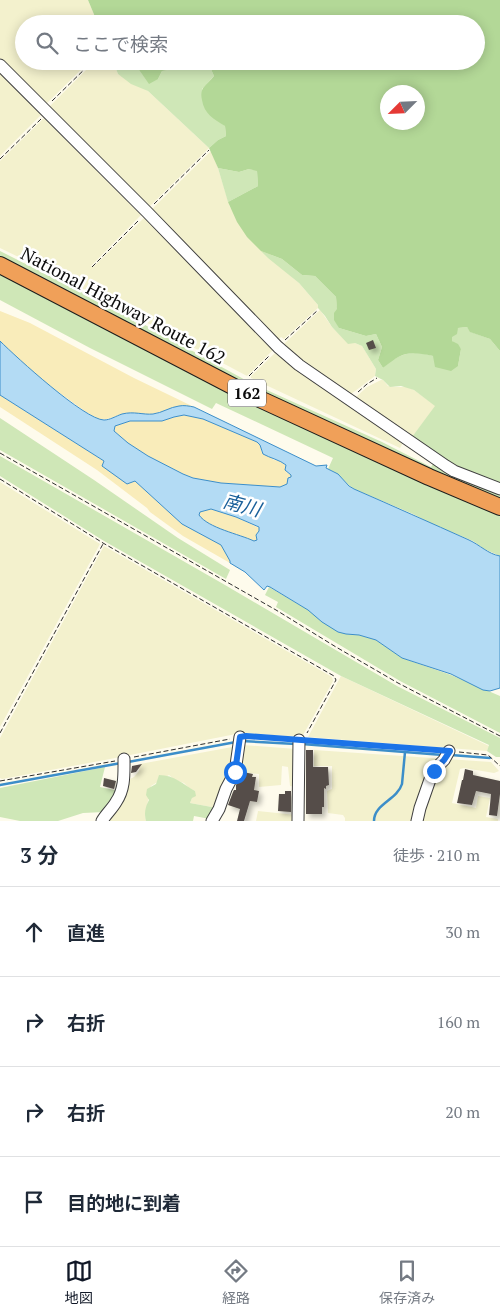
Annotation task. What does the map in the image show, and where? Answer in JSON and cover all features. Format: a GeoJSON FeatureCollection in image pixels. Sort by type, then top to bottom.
{"type":"FeatureCollection","features":[{"type":"Feature","properties":{"kind":"highway","name":"National Highway Route 162"},"geometry":{"type":"LineString","coordinates":[[0,265],[238,389],[411,469],[500,507]]}},
{"type":"Feature","properties":{"kind":"street"},"geometry":{"type":"LineString","coordinates":[[0,65],[278,347],[299,365],[446,466],[500,489]]}},
{"type":"Feature","properties":{"kind":"street"},"geometry":{"type":"LineString","coordinates":[[212,821],[235,772],[240,737]]}},
{"type":"Feature","properties":{"kind":"street"},"geometry":{"type":"LineString","coordinates":[[298,821],[299,740]]}},
{"type":"Feature","properties":{"kind":"street"},"geometry":{"type":"LineString","coordinates":[[417,821],[434,771],[450,751]]}},
{"type":"Feature","properties":{"kind":"street"},"geometry":{"type":"LineString","coordinates":[[102,821],[121,794],[124,759]]}},
{"type":"Feature","properties":{"kind":"path"},"geometry":{"type":"LineString","coordinates":[[249,376],[318,310]]}},
{"type":"Feature","properties":{"kind":"path"},"geometry":{"type":"LineString","coordinates":[[351,400],[367,384],[377,378]]}},
{"type":"Feature","properties":{"kind":"path"},"geometry":{"type":"LineString","coordinates":[[0,453],[276,610],[398,683],[500,736]]}},
{"type":"Feature","properties":{"kind":"path"},"geometry":{"type":"LineString","coordinates":[[0,479],[103,543],[334,676],[336,680],[303,740],[488,755],[500,766]]}},
{"type":"Feature","properties":{"kind":"path"},"geometry":{"type":"LineString","coordinates":[[0,733],[103,543]]}},
{"type":"Feature","properties":{"kind":"path"},"geometry":{"type":"LineString","coordinates":[[0,781],[240,737],[299,740]]}},
{"type":"Feature","properties":{"kind":"shaded area"},"geometry":{"type":"Polygon","coordinates":[[[0,0],[88,0],[94,15],[15,15],[15,70],[81,70],[46,104],[0,58],[0,0]]]}},
{"type":"Feature","properties":{"kind":"shaded area"},"geometry":{"type":"Polygon","coordinates":[[[86,70],[116,70],[118,74],[148,91],[209,148],[149,207],[49,107],[86,70]]]}},
{"type":"Feature","properties":{"kind":"shaded area"},"geometry":{"type":"Polygon","coordinates":[[[0,73],[41,115],[0,156],[0,73]]]}},
{"type":"Feature","properties":{"kind":"shaded area"},"geometry":{"type":"Polygon","coordinates":[[[44,118],[141,215],[91,266],[93,267],[144,218],[273,350],[247,376],[78,286],[0,248],[0,161],[44,118]]]}},
{"type":"Feature","properties":{"kind":"shaded area"},"geometry":{"type":"Polygon","coordinates":[[[211,151],[230,207],[285,271],[299,283],[318,305],[318,308],[284,339],[281,337],[278,340],[151,210],[211,151]]]}},
{"type":"Feature","properties":{"kind":"shaded area"},"geometry":{"type":"Polygon","coordinates":[[[320,310],[332,327],[348,343],[362,346],[376,369],[375,376],[351,394],[302,360],[284,344],[320,310]]]}},
{"type":"Feature","properties":{"kind":"shaded area"},"geometry":{"type":"Polygon","coordinates":[[[275,353],[295,369],[403,443],[400,448],[251,378],[275,353]]]}},
{"type":"Feature","properties":{"kind":"shaded area"},"geometry":{"type":"Polygon","coordinates":[[[381,380],[388,386],[407,387],[414,390],[436,406],[412,437],[356,397],[367,387],[381,380]]]}},
{"type":"Feature","properties":{"kind":"shaded area"},"geometry":{"type":"Polygon","coordinates":[[[0,482],[100,544],[0,727],[0,482]]]}},
{"type":"Feature","properties":{"kind":"shaded area"},"geometry":{"type":"Polygon","coordinates":[[[104,546],[332,677],[333,681],[302,737],[241,733],[105,760],[0,778],[0,738],[104,546]]]}},
{"type":"Feature","properties":{"kind":"shaded area"},"geometry":{"type":"Polygon","coordinates":[[[341,676],[489,746],[487,751],[308,737],[341,676]]]}},
{"type":"Feature","properties":{"kind":"shaded area"},"geometry":{"type":"Polygon","coordinates":[[[243,745],[296,749],[296,787],[290,786],[288,767],[282,766],[281,785],[259,787],[259,774],[232,771],[217,808],[190,803],[195,791],[169,775],[151,786],[145,816],[146,821],[105,821],[128,780],[139,771],[140,764],[243,745]]]}},
{"type":"Feature","properties":{"kind":"shaded area"},"geometry":{"type":"Polygon","coordinates":[[[314,750],[491,762],[499,771],[494,773],[460,769],[452,803],[476,808],[478,796],[490,798],[486,817],[498,819],[498,821],[345,821],[343,815],[328,813],[327,791],[332,789],[332,766],[314,766],[314,750]]]}},
{"type":"Feature","properties":{"kind":"shaded area"},"geometry":{"type":"Polygon","coordinates":[[[258,811],[296,815],[296,821],[256,821],[258,811]]]}},
{"type":"Feature","properties":{"kind":"green space"},"geometry":{"type":"Polygon","coordinates":[[[88,0],[500,0],[500,351],[490,339],[470,332],[467,327],[458,328],[457,334],[452,337],[452,341],[458,344],[461,349],[458,366],[451,371],[435,367],[433,356],[411,353],[401,356],[383,368],[378,360],[382,347],[376,334],[366,336],[339,328],[334,320],[334,313],[337,309],[336,297],[315,276],[302,275],[282,259],[261,251],[247,237],[237,222],[228,202],[258,186],[257,171],[249,169],[239,172],[218,168],[209,148],[226,136],[225,126],[207,113],[201,97],[203,88],[214,76],[211,70],[485,70],[485,15],[94,15],[88,0]]]}},
{"type":"Feature","properties":{"kind":"green space"},"geometry":{"type":"Polygon","coordinates":[[[116,70],[146,70],[158,79],[162,71],[211,70],[214,76],[202,89],[225,126],[226,136],[209,148],[148,91],[131,84],[118,74],[116,70]]]}},
{"type":"Feature","properties":{"kind":"green space"},"geometry":{"type":"Polygon","coordinates":[[[139,70],[169,70],[162,71],[158,79],[149,84],[139,70]]]}},
{"type":"Feature","properties":{"kind":"green space"},"geometry":{"type":"Polygon","coordinates":[[[218,168],[239,172],[249,169],[257,170],[258,186],[228,202],[218,168]]]}},
{"type":"Feature","properties":{"kind":"green space"},"geometry":{"type":"Polygon","coordinates":[[[0,251],[125,314],[249,382],[382,442],[431,467],[433,464],[444,471],[500,493],[500,502],[303,415],[0,260],[0,251]]]}},
{"type":"Feature","properties":{"kind":"green space"},"geometry":{"type":"Polygon","coordinates":[[[261,251],[282,259],[302,275],[315,276],[336,297],[339,328],[366,336],[376,334],[382,347],[378,360],[383,368],[394,359],[412,353],[428,354],[458,366],[461,349],[452,341],[451,337],[458,328],[467,327],[471,332],[490,339],[500,351],[500,486],[452,465],[412,437],[435,406],[414,390],[401,386],[390,387],[383,380],[375,376],[376,369],[362,346],[355,343],[348,344],[332,327],[318,308],[318,305],[299,283],[261,251]]]}},
{"type":"Feature","properties":{"kind":"green space"},"geometry":{"type":"Polygon","coordinates":[[[0,269],[500,513],[500,556],[484,549],[473,541],[354,489],[328,469],[333,458],[216,403],[212,409],[90,348],[0,300],[0,269]]]}},
{"type":"Feature","properties":{"kind":"green space"},"geometry":{"type":"Polygon","coordinates":[[[0,418],[178,538],[230,570],[226,579],[0,450],[0,418]]]}},
{"type":"Feature","properties":{"kind":"green space"},"geometry":{"type":"Polygon","coordinates":[[[0,456],[397,686],[500,738],[500,757],[496,757],[487,751],[489,745],[341,676],[104,541],[0,476],[0,456]]]}},
{"type":"Feature","properties":{"kind":"green space"},"geometry":{"type":"Polygon","coordinates":[[[269,587],[346,634],[359,635],[376,640],[402,658],[451,675],[500,696],[500,733],[400,681],[276,607],[278,602],[265,595],[269,587]]]}},
{"type":"Feature","properties":{"kind":"green space"},"geometry":{"type":"Polygon","coordinates":[[[105,767],[100,787],[119,791],[104,812],[83,813],[58,821],[20,821],[0,817],[0,788],[105,767]]]}},
{"type":"Feature","properties":{"kind":"green space"},"geometry":{"type":"Polygon","coordinates":[[[159,775],[174,778],[195,791],[196,796],[192,798],[190,803],[217,808],[210,819],[194,816],[193,821],[146,821],[145,811],[149,800],[146,795],[147,789],[156,784],[159,775]]]}},
{"type":"Feature","properties":{"kind":"sand"},"geometry":{"type":"Polygon","coordinates":[[[0,311],[30,323],[134,378],[194,407],[174,407],[151,414],[123,414],[107,419],[98,419],[46,383],[24,365],[0,341],[0,311]]]}},
{"type":"Feature","properties":{"kind":"sand"},"geometry":{"type":"Polygon","coordinates":[[[0,395],[135,481],[182,524],[221,545],[230,563],[183,536],[97,470],[0,407],[0,395]]]}},
{"type":"Feature","properties":{"kind":"sand"},"geometry":{"type":"Polygon","coordinates":[[[184,415],[203,419],[257,442],[261,445],[261,451],[286,466],[286,472],[291,475],[287,485],[280,487],[221,483],[193,478],[148,456],[114,431],[115,426],[130,421],[162,421],[184,415]]]}},
{"type":"Feature","properties":{"kind":"sand"},"geometry":{"type":"Polygon","coordinates":[[[211,509],[236,517],[259,528],[256,535],[257,540],[254,541],[216,527],[203,520],[199,515],[200,512],[211,509]]]}},
{"type":"Feature","properties":{"kind":"water","name":"南川"},"geometry":{"type":"Polygon","coordinates":[[[0,341],[51,387],[82,410],[95,417],[106,420],[126,413],[153,414],[179,406],[194,407],[316,466],[327,465],[326,468],[338,474],[354,489],[469,540],[500,556],[500,688],[490,691],[483,690],[451,674],[402,658],[376,640],[338,632],[308,610],[270,587],[267,586],[264,590],[245,572],[230,563],[221,545],[182,524],[135,481],[127,484],[102,466],[104,461],[0,395],[0,341]],[[184,415],[162,421],[130,421],[115,426],[114,431],[148,456],[193,478],[221,483],[280,487],[287,484],[288,478],[291,475],[285,470],[286,465],[263,454],[257,442],[203,419],[184,415]],[[211,509],[200,512],[199,515],[203,520],[216,527],[254,541],[257,540],[256,535],[259,527],[211,509]]]}},
{"type":"Feature","properties":{"kind":"building"},"geometry":{"type":"Polygon","coordinates":[[[373,340],[376,348],[369,350],[366,343],[373,340]]]}},
{"type":"Feature","properties":{"kind":"building"},"geometry":{"type":"Polygon","coordinates":[[[306,750],[313,750],[313,767],[328,767],[329,785],[326,786],[326,789],[324,788],[322,814],[306,814],[306,750]]]}},
{"type":"Feature","properties":{"kind":"building"},"geometry":{"type":"Polygon","coordinates":[[[142,764],[136,772],[131,773],[132,766],[142,764]]]}},
{"type":"Feature","properties":{"kind":"building"},"geometry":{"type":"Polygon","coordinates":[[[465,769],[473,771],[473,775],[500,781],[497,816],[489,815],[491,794],[476,791],[472,805],[457,803],[465,769]]]}},
{"type":"Feature","properties":{"kind":"building"},"geometry":{"type":"Polygon","coordinates":[[[243,772],[253,774],[252,777],[256,777],[254,790],[259,791],[257,802],[250,801],[244,821],[237,821],[240,809],[228,805],[243,772]]]}},
{"type":"Feature","properties":{"kind":"building"},"geometry":{"type":"Polygon","coordinates":[[[104,778],[116,781],[114,789],[103,786],[104,778]]]}},
{"type":"Feature","properties":{"kind":"building"},"geometry":{"type":"Polygon","coordinates":[[[285,791],[291,791],[291,812],[278,811],[279,794],[285,794],[285,791]]]}},
{"type":"Feature","properties":{"kind":"waterway"},"geometry":{"type":"LineString","coordinates":[[242,741],[296,744]]}},
{"type":"Feature","properties":{"kind":"waterway"},"geometry":{"type":"LineString","coordinates":[[128,762],[236,742]]}},
{"type":"Feature","properties":{"kind":"waterway"},"geometry":{"type":"LineString","coordinates":[[302,744],[443,755]]}},
{"type":"Feature","properties":{"kind":"waterway"},"geometry":{"type":"LineString","coordinates":[[374,821],[378,810],[396,794],[402,784],[405,752]]}},
{"type":"Feature","properties":{"kind":"waterway"},"geometry":{"type":"LineString","coordinates":[[451,755],[490,758]]}},
{"type":"Feature","properties":{"kind":"waterway"},"geometry":{"type":"LineString","coordinates":[[0,785],[121,763]]}},
{"type":"Feature","properties":{"kind":"route"},"geometry":{"type":"LineString","coordinates":[[235,772],[240,737],[246,736],[450,751],[434,771]]}}]}
